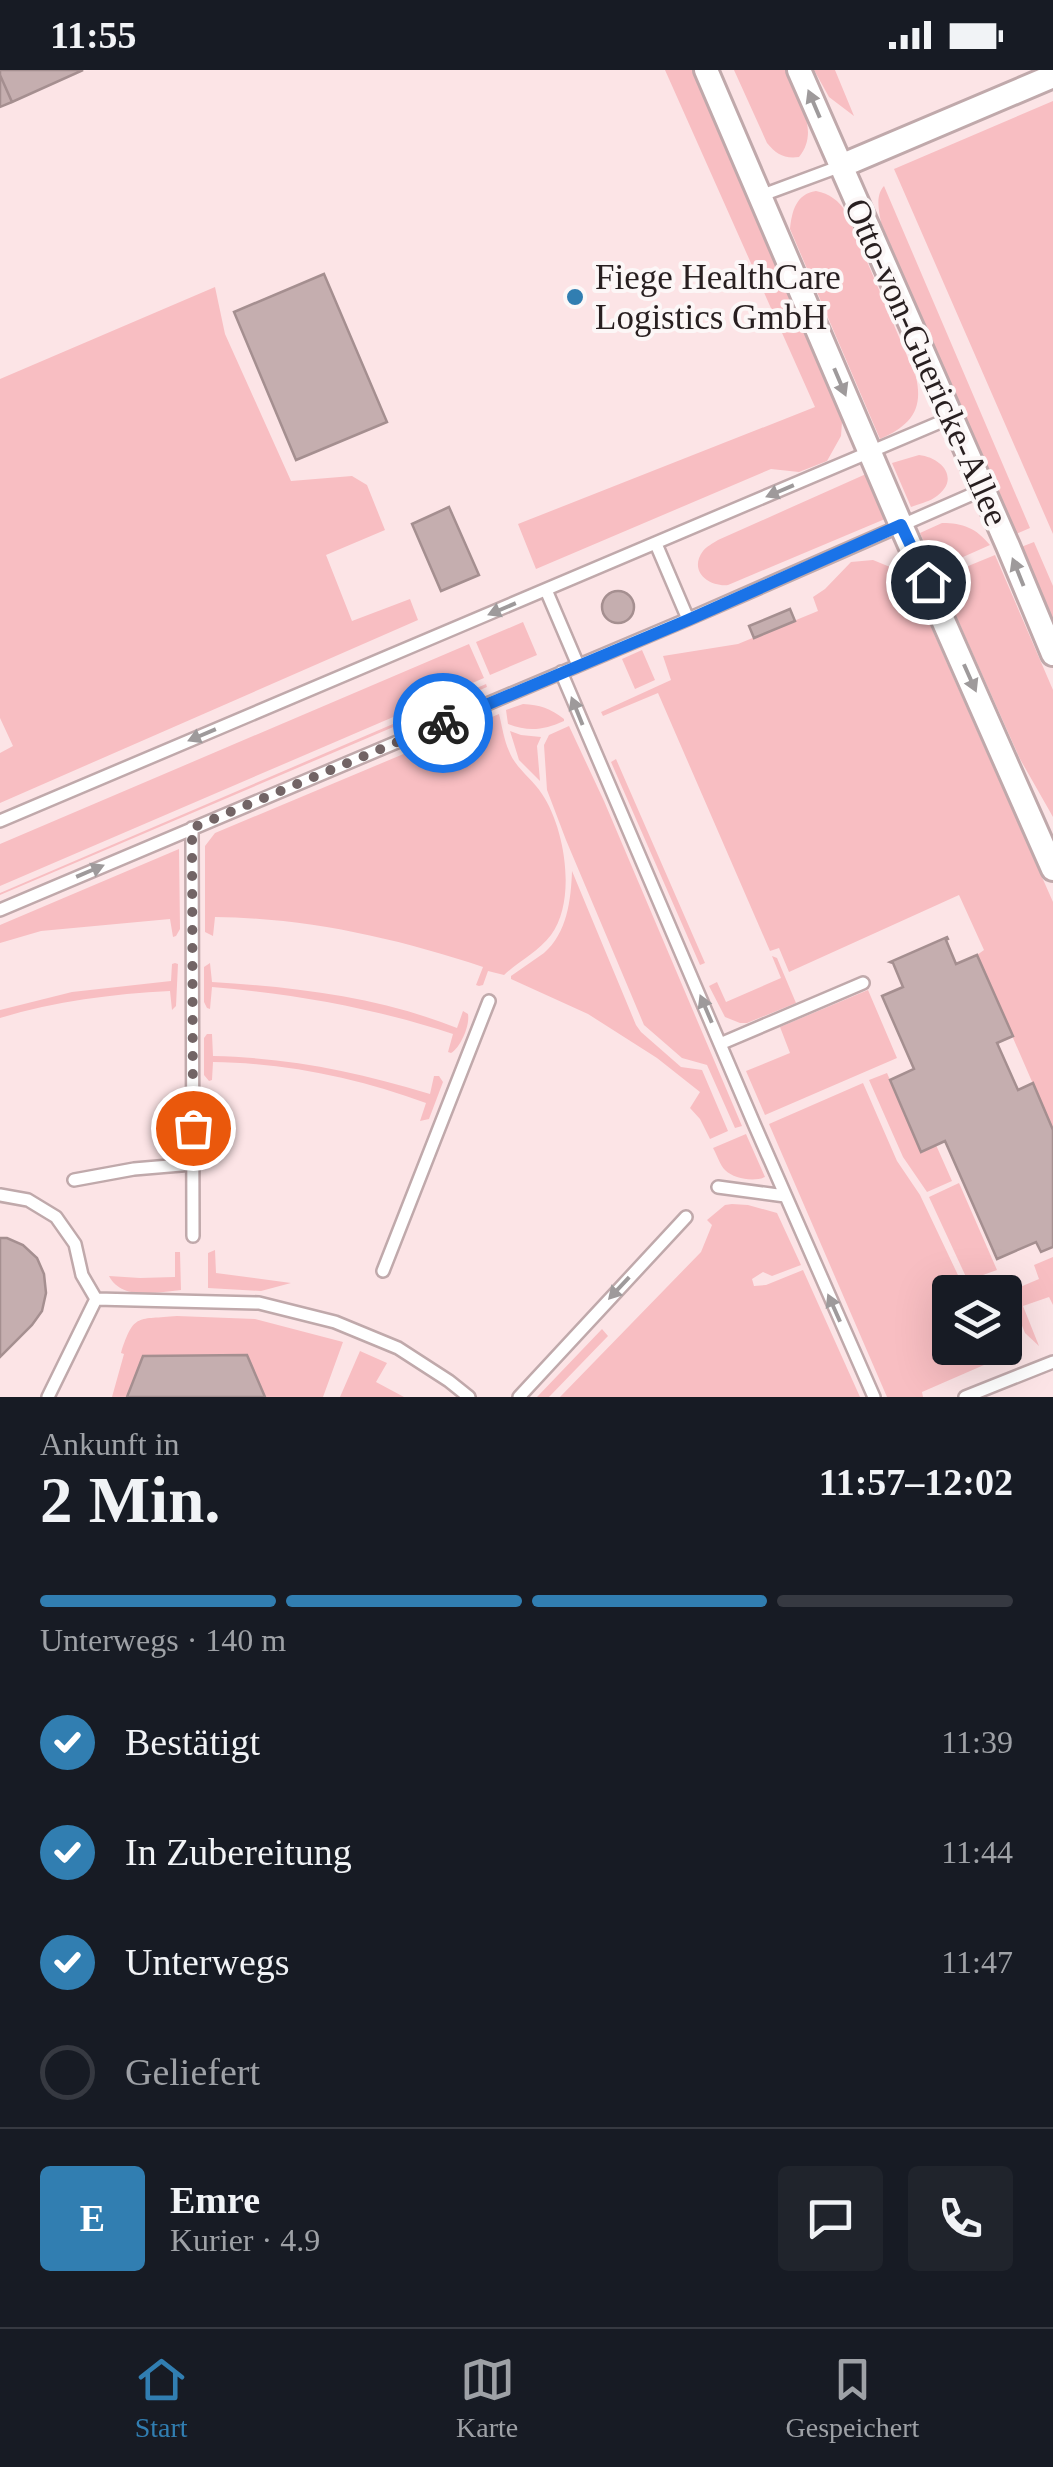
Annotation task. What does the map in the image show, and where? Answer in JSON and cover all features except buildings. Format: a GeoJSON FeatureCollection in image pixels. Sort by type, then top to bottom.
{"type":"FeatureCollection","features":[{"type":"Feature","properties":{"kind":"street"},"geometry":{"type":"LineString","coordinates":[[706,70],[1053,870]]}},
{"type":"Feature","properties":{"kind":"street","name":"Otto-von-Guericke-Allee"},"geometry":{"type":"LineString","coordinates":[[799,70],[1053,654]]}},
{"type":"Feature","properties":{"kind":"street"},"geometry":{"type":"LineString","coordinates":[[840,166],[1053,76]]}},
{"type":"Feature","properties":{"kind":"lane"},"geometry":{"type":"LineString","coordinates":[[760,196],[840,166]]}},
{"type":"Feature","properties":{"kind":"lane"},"geometry":{"type":"LineString","coordinates":[[0,821],[950,418]]}},
{"type":"Feature","properties":{"kind":"lane"},"geometry":{"type":"LineString","coordinates":[[0,910],[688,620],[982,490]]}},
{"type":"Feature","properties":{"kind":"lane"},"geometry":{"type":"LineString","coordinates":[[656,544],[688,620]]}},
{"type":"Feature","properties":{"kind":"lane"},"geometry":{"type":"LineString","coordinates":[[546,590],[578,664]]}},
{"type":"Feature","properties":{"kind":"lane"},"geometry":{"type":"LineString","coordinates":[[561,672],[874,1397]]}},
{"type":"Feature","properties":{"kind":"lane"},"geometry":{"type":"LineString","coordinates":[[192,828],[194,1236]]}},
{"type":"Feature","properties":{"kind":"lane"},"geometry":{"type":"LineString","coordinates":[[720,1044],[863,983]]}},
{"type":"Feature","properties":{"kind":"lane"},"geometry":{"type":"LineString","coordinates":[[383,1271],[489,1001]]}},
{"type":"Feature","properties":{"kind":"lane"},"geometry":{"type":"LineString","coordinates":[[74,1180],[193,1164]]}},
{"type":"Feature","properties":{"kind":"lane"},"geometry":{"type":"LineString","coordinates":[[718,1186],[785,1196]]}},
{"type":"Feature","properties":{"kind":"lane"},"geometry":{"type":"LineString","coordinates":[[0,1196],[28,1200],[56,1217],[75,1244],[82,1275],[96,1299]]}},
{"type":"Feature","properties":{"kind":"lane"},"geometry":{"type":"LineString","coordinates":[[519,1397],[686,1217]]}},
{"type":"Feature","properties":{"kind":"lane"},"geometry":{"type":"LineString","coordinates":[[48,1397],[96,1299]]}},
{"type":"Feature","properties":{"kind":"lane"},"geometry":{"type":"LineString","coordinates":[[96,1299],[259,1303],[336,1322],[398,1348],[469,1397]]}},
{"type":"Feature","properties":{"kind":"lane"},"geometry":{"type":"LineString","coordinates":[[965,1397],[1053,1362]]}},
{"type":"Feature","properties":{"kind":"shaded area"},"geometry":{"type":"Polygon","coordinates":[[[665,70],[693,70],[837,405],[841,436],[827,461],[799,472],[771,469],[536,569],[518,524],[815,407],[665,70]]]}},
{"type":"Feature","properties":{"kind":"shaded area"},"geometry":{"type":"Polygon","coordinates":[[[734,70],[786,70],[807,125],[808,136],[799,157],[781,155],[767,143],[734,70]]]}},
{"type":"Feature","properties":{"kind":"shaded area"},"geometry":{"type":"Polygon","coordinates":[[[814,70],[835,70],[854,116],[829,97],[814,70]]]}},
{"type":"Feature","properties":{"kind":"shaded area"},"geometry":{"type":"Polygon","coordinates":[[[1053,101],[1053,534],[894,169],[1053,101]]]}},
{"type":"Feature","properties":{"kind":"shaded area"},"geometry":{"type":"Polygon","coordinates":[[[884,186],[1030,528],[1016,534],[881,223],[879,199],[884,186]]]}},
{"type":"Feature","properties":{"kind":"shaded area"},"geometry":{"type":"Polygon","coordinates":[[[816,191],[833,198],[846,212],[916,377],[918,399],[912,416],[880,439],[790,229],[800,200],[816,191]]]}},
{"type":"Feature","properties":{"kind":"shaded area"},"geometry":{"type":"Polygon","coordinates":[[[215,287],[225,334],[291,481],[352,476],[367,485],[385,530],[326,555],[352,621],[410,599],[418,620],[0,803],[0,753],[13,746],[0,718],[0,379],[215,287]]]}},
{"type":"Feature","properties":{"kind":"shaded area"},"geometry":{"type":"Polygon","coordinates":[[[919,455],[942,465],[947,485],[934,498],[911,507],[892,463],[919,455]]]}},
{"type":"Feature","properties":{"kind":"shaded area"},"geometry":{"type":"Polygon","coordinates":[[[866,474],[885,519],[728,585],[714,583],[699,571],[703,551],[718,540],[866,474]]]}},
{"type":"Feature","properties":{"kind":"shaded area"},"geometry":{"type":"Polygon","coordinates":[[[942,523],[969,528],[990,545],[936,569],[920,533],[942,523]]]}},
{"type":"Feature","properties":{"kind":"shaded area"},"geometry":{"type":"Polygon","coordinates":[[[1034,542],[1053,586],[1053,620],[1021,547],[1034,542]]]}},
{"type":"Feature","properties":{"kind":"shaded area"},"geometry":{"type":"Polygon","coordinates":[[[995,555],[1053,690],[1053,817],[1020,759],[939,578],[995,555]]]}},
{"type":"Feature","properties":{"kind":"shaded area"},"geometry":{"type":"Polygon","coordinates":[[[873,560],[895,569],[915,591],[1053,902],[1053,1130],[977,955],[984,950],[959,895],[789,972],[779,948],[770,951],[658,693],[603,716],[601,712],[671,680],[663,656],[738,644],[818,611],[813,597],[851,562],[873,560]]]}},
{"type":"Feature","properties":{"kind":"shaded area"},"geometry":{"type":"Polygon","coordinates":[[[523,622],[537,655],[490,675],[476,642],[523,622]]]}},
{"type":"Feature","properties":{"kind":"shaded area"},"geometry":{"type":"Polygon","coordinates":[[[469,644],[484,678],[0,886],[0,844],[469,644]]]}},
{"type":"Feature","properties":{"kind":"shaded area"},"geometry":{"type":"Polygon","coordinates":[[[642,650],[655,680],[635,689],[622,659],[642,650]]]}},
{"type":"Feature","properties":{"kind":"shaded area"},"geometry":{"type":"Polygon","coordinates":[[[486,684],[487,687],[0,895],[0,893],[486,684]]]}},
{"type":"Feature","properties":{"kind":"shaded area"},"geometry":{"type":"Polygon","coordinates":[[[523,704],[540,706],[564,721],[536,729],[508,724],[506,710],[523,704]]]}},
{"type":"Feature","properties":{"kind":"shaded area"},"geometry":{"type":"Polygon","coordinates":[[[499,714],[512,757],[542,794],[557,825],[566,884],[559,920],[551,935],[504,975],[488,971],[479,986],[476,985],[483,967],[384,939],[283,921],[215,917],[213,936],[205,932],[205,846],[215,833],[499,714]]]}},
{"type":"Feature","properties":{"kind":"shaded area"},"geometry":{"type":"Polygon","coordinates":[[[569,726],[742,1126],[735,1128],[707,1065],[682,1058],[644,1025],[547,790],[544,745],[549,735],[569,726]]]}},
{"type":"Feature","properties":{"kind":"shaded area"},"geometry":{"type":"Polygon","coordinates":[[[510,731],[541,737],[537,746],[540,781],[519,760],[510,731]]]}},
{"type":"Feature","properties":{"kind":"shaded area"},"geometry":{"type":"Polygon","coordinates":[[[616,759],[705,963],[700,965],[611,762],[616,759]]]}},
{"type":"Feature","properties":{"kind":"shaded area"},"geometry":{"type":"Polygon","coordinates":[[[179,849],[180,929],[176,936],[173,937],[170,919],[41,931],[0,943],[0,925],[179,849]]]}},
{"type":"Feature","properties":{"kind":"shaded area"},"geometry":{"type":"Polygon","coordinates":[[[572,871],[636,1025],[681,1067],[702,1070],[728,1131],[710,1139],[690,1108],[700,1092],[657,1058],[588,1014],[511,979],[544,953],[558,936],[569,904],[572,871]]]}},
{"type":"Feature","properties":{"kind":"shaded area"},"geometry":{"type":"Polygon","coordinates":[[[772,956],[777,958],[796,1003],[747,1023],[725,1017],[709,986],[717,982],[726,1002],[781,978],[772,956]]]}},
{"type":"Feature","properties":{"kind":"shaded area"},"geometry":{"type":"Polygon","coordinates":[[[175,963],[176,1006],[172,1010],[170,991],[84,999],[0,1018],[0,1010],[72,992],[171,981],[175,963]]]}},
{"type":"Feature","properties":{"kind":"shaded area"},"geometry":{"type":"Polygon","coordinates":[[[210,963],[212,982],[336,995],[397,1008],[457,1028],[463,1011],[468,1014],[468,1024],[451,1053],[448,1052],[453,1034],[334,1003],[212,987],[210,1009],[204,1002],[204,967],[210,963]]]}},
{"type":"Feature","properties":{"kind":"shaded area"},"geometry":{"type":"Polygon","coordinates":[[[868,990],[897,1058],[765,1115],[746,1071],[790,1053],[780,1027],[868,990]]]}},
{"type":"Feature","properties":{"kind":"shaded area"},"geometry":{"type":"Polygon","coordinates":[[[207,1034],[212,1034],[213,1056],[323,1067],[430,1094],[434,1076],[443,1082],[429,1119],[420,1121],[426,1103],[322,1074],[268,1065],[213,1062],[209,1081],[204,1075],[207,1034]]]}},
{"type":"Feature","properties":{"kind":"shaded area"},"geometry":{"type":"Polygon","coordinates":[[[887,1073],[921,1151],[936,1145],[952,1181],[927,1192],[903,1157],[869,1080],[887,1073]]]}},
{"type":"Feature","properties":{"kind":"shaded area"},"geometry":{"type":"Polygon","coordinates":[[[863,1083],[897,1161],[920,1195],[958,1275],[932,1275],[932,1365],[984,1365],[922,1392],[923,1397],[887,1397],[769,1124],[863,1083]]]}},
{"type":"Feature","properties":{"kind":"shaded area"},"geometry":{"type":"Polygon","coordinates":[[[746,1134],[765,1177],[744,1179],[729,1173],[713,1148],[746,1134]]]}},
{"type":"Feature","properties":{"kind":"shaded area"},"geometry":{"type":"Polygon","coordinates":[[[959,1183],[997,1270],[965,1275],[929,1197],[959,1183]]]}},
{"type":"Feature","properties":{"kind":"shaded area"},"geometry":{"type":"Polygon","coordinates":[[[732,1204],[777,1213],[801,1265],[772,1276],[763,1272],[752,1279],[754,1286],[803,1270],[860,1397],[560,1397],[701,1252],[712,1225],[707,1220],[732,1204]]]}},
{"type":"Feature","properties":{"kind":"shaded area"},"geometry":{"type":"Polygon","coordinates":[[[215,1250],[216,1273],[291,1283],[261,1291],[208,1288],[208,1253],[215,1250]]]}},
{"type":"Feature","properties":{"kind":"shaded area"},"geometry":{"type":"Polygon","coordinates":[[[175,1252],[180,1252],[181,1290],[131,1292],[109,1276],[175,1277],[175,1252]]]}},
{"type":"Feature","properties":{"kind":"shaded area"},"geometry":{"type":"Polygon","coordinates":[[[1053,1257],[1053,1305],[1049,1297],[1023,1306],[1039,1346],[1022,1326],[1022,1286],[1039,1279],[1034,1265],[1053,1257]]]}},
{"type":"Feature","properties":{"kind":"shaded area"},"geometry":{"type":"Polygon","coordinates":[[[177,1316],[255,1319],[343,1342],[323,1397],[265,1397],[246,1355],[144,1356],[127,1397],[112,1397],[124,1354],[121,1353],[134,1324],[177,1316]]]}},
{"type":"Feature","properties":{"kind":"shaded area"},"geometry":{"type":"Polygon","coordinates":[[[602,1329],[608,1336],[549,1397],[537,1397],[602,1329]]]}},
{"type":"Feature","properties":{"kind":"shaded area"},"geometry":{"type":"Polygon","coordinates":[[[360,1351],[387,1363],[376,1382],[404,1397],[340,1397],[360,1351]]]}},
{"type":"Feature","properties":{"kind":"way so far"},"geometry":{"type":"LineString","coordinates":[[193,1128],[192,828],[443,723]]}},
{"type":"Feature","properties":{"kind":"place","name":"Fiege HealthCare Logistics GmbH"},"geometry":{"type":"Point","coordinates":[575,297]}},
{"type":"Feature","properties":{"kind":"route"},"geometry":{"type":"LineString","coordinates":[[443,723],[901,525],[928,582]]}}]}
